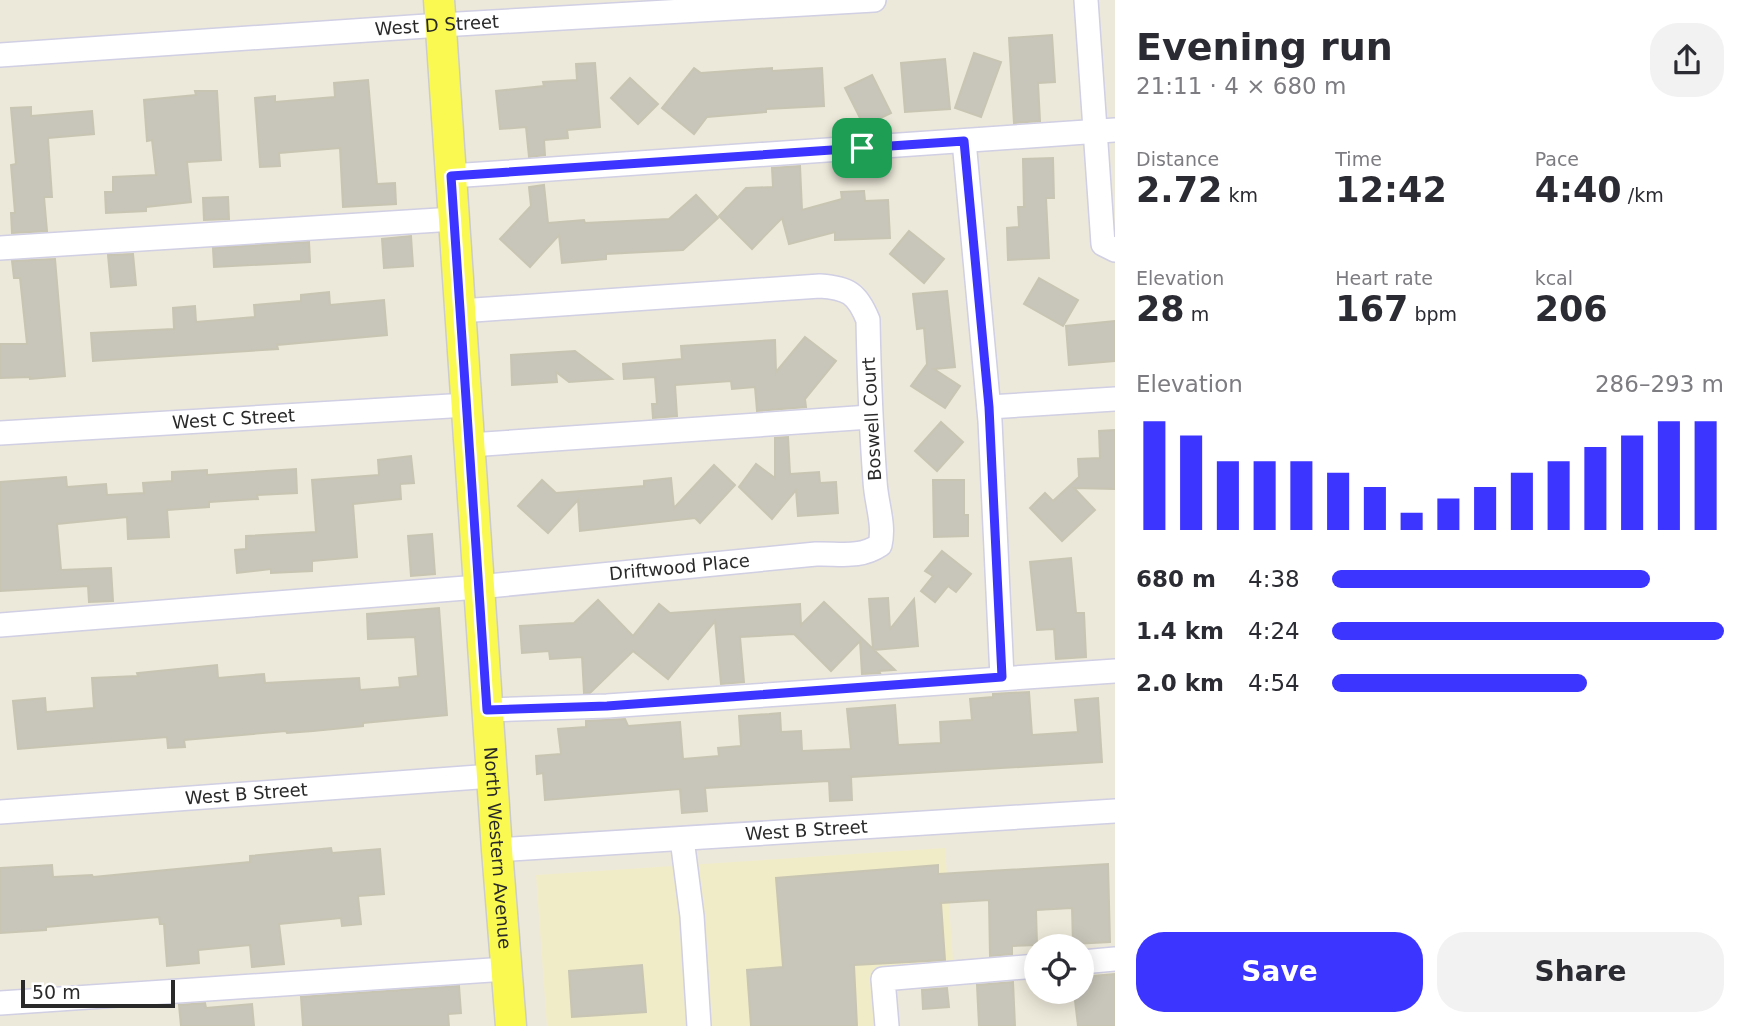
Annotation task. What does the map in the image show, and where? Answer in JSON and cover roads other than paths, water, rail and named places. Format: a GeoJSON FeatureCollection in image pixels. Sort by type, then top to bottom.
{"type":"FeatureCollection","features":[{"type":"Feature","properties":{"kind":"main road","name":"North Western Avenue"},"geometry":{"type":"LineString","coordinates":[[440,12],[478,587],[511,1026]]}},
{"type":"Feature","properties":{"kind":"street","name":"West D Street"},"geometry":{"type":"LineString","coordinates":[[0,55],[440,12],[874,0]]}},
{"type":"Feature","properties":{"kind":"street"},"geometry":{"type":"LineString","coordinates":[[1086,0],[1105,131],[1103,244],[1115,250]]}},
{"type":"Feature","properties":{"kind":"street"},"geometry":{"type":"LineString","coordinates":[[451,176],[1105,131]]}},
{"type":"Feature","properties":{"kind":"street"},"geometry":{"type":"LineString","coordinates":[[964,141],[989,407],[1002,677]]}},
{"type":"Feature","properties":{"kind":"street"},"geometry":{"type":"LineString","coordinates":[[0,248],[454,219]]}},
{"type":"Feature","properties":{"kind":"street","name":"Boswell Court"},"geometry":{"type":"LineString","coordinates":[[460,311],[820,286],[839,288],[854,295],[862,305],[867,320],[876,499],[883,531],[880,545]]}},
{"type":"Feature","properties":{"kind":"street"},"geometry":{"type":"LineString","coordinates":[[989,407],[1115,399]]}},
{"type":"Feature","properties":{"kind":"street","name":"West C Street"},"geometry":{"type":"LineString","coordinates":[[0,433],[467,405]]}},
{"type":"Feature","properties":{"kind":"street"},"geometry":{"type":"LineString","coordinates":[[470,445],[870,417]]}},
{"type":"Feature","properties":{"kind":"street","name":"Driftwood Place"},"geometry":{"type":"LineString","coordinates":[[0,625],[478,587],[816,554],[853,555],[868,553],[880,545]]}},
{"type":"Feature","properties":{"kind":"street"},"geometry":{"type":"LineString","coordinates":[[487,710],[607,706],[1115,670]]}},
{"type":"Feature","properties":{"kind":"street","name":"West B Street"},"geometry":{"type":"LineString","coordinates":[[0,812],[492,776]]}},
{"type":"Feature","properties":{"kind":"street","name":"West B Street"},"geometry":{"type":"LineString","coordinates":[[497,850],[1115,811]]}},
{"type":"Feature","properties":{"kind":"street"},"geometry":{"type":"LineString","coordinates":[[682,839],[692,916],[699,1026]]}},
{"type":"Feature","properties":{"kind":"street"},"geometry":{"type":"LineString","coordinates":[[1094,961],[1115,959]]}},
{"type":"Feature","properties":{"kind":"street"},"geometry":{"type":"LineString","coordinates":[[887,1026],[883,979],[1024,967]]}},
{"type":"Feature","properties":{"kind":"street"},"geometry":{"type":"LineString","coordinates":[[0,1003],[506,969]]}}]}
